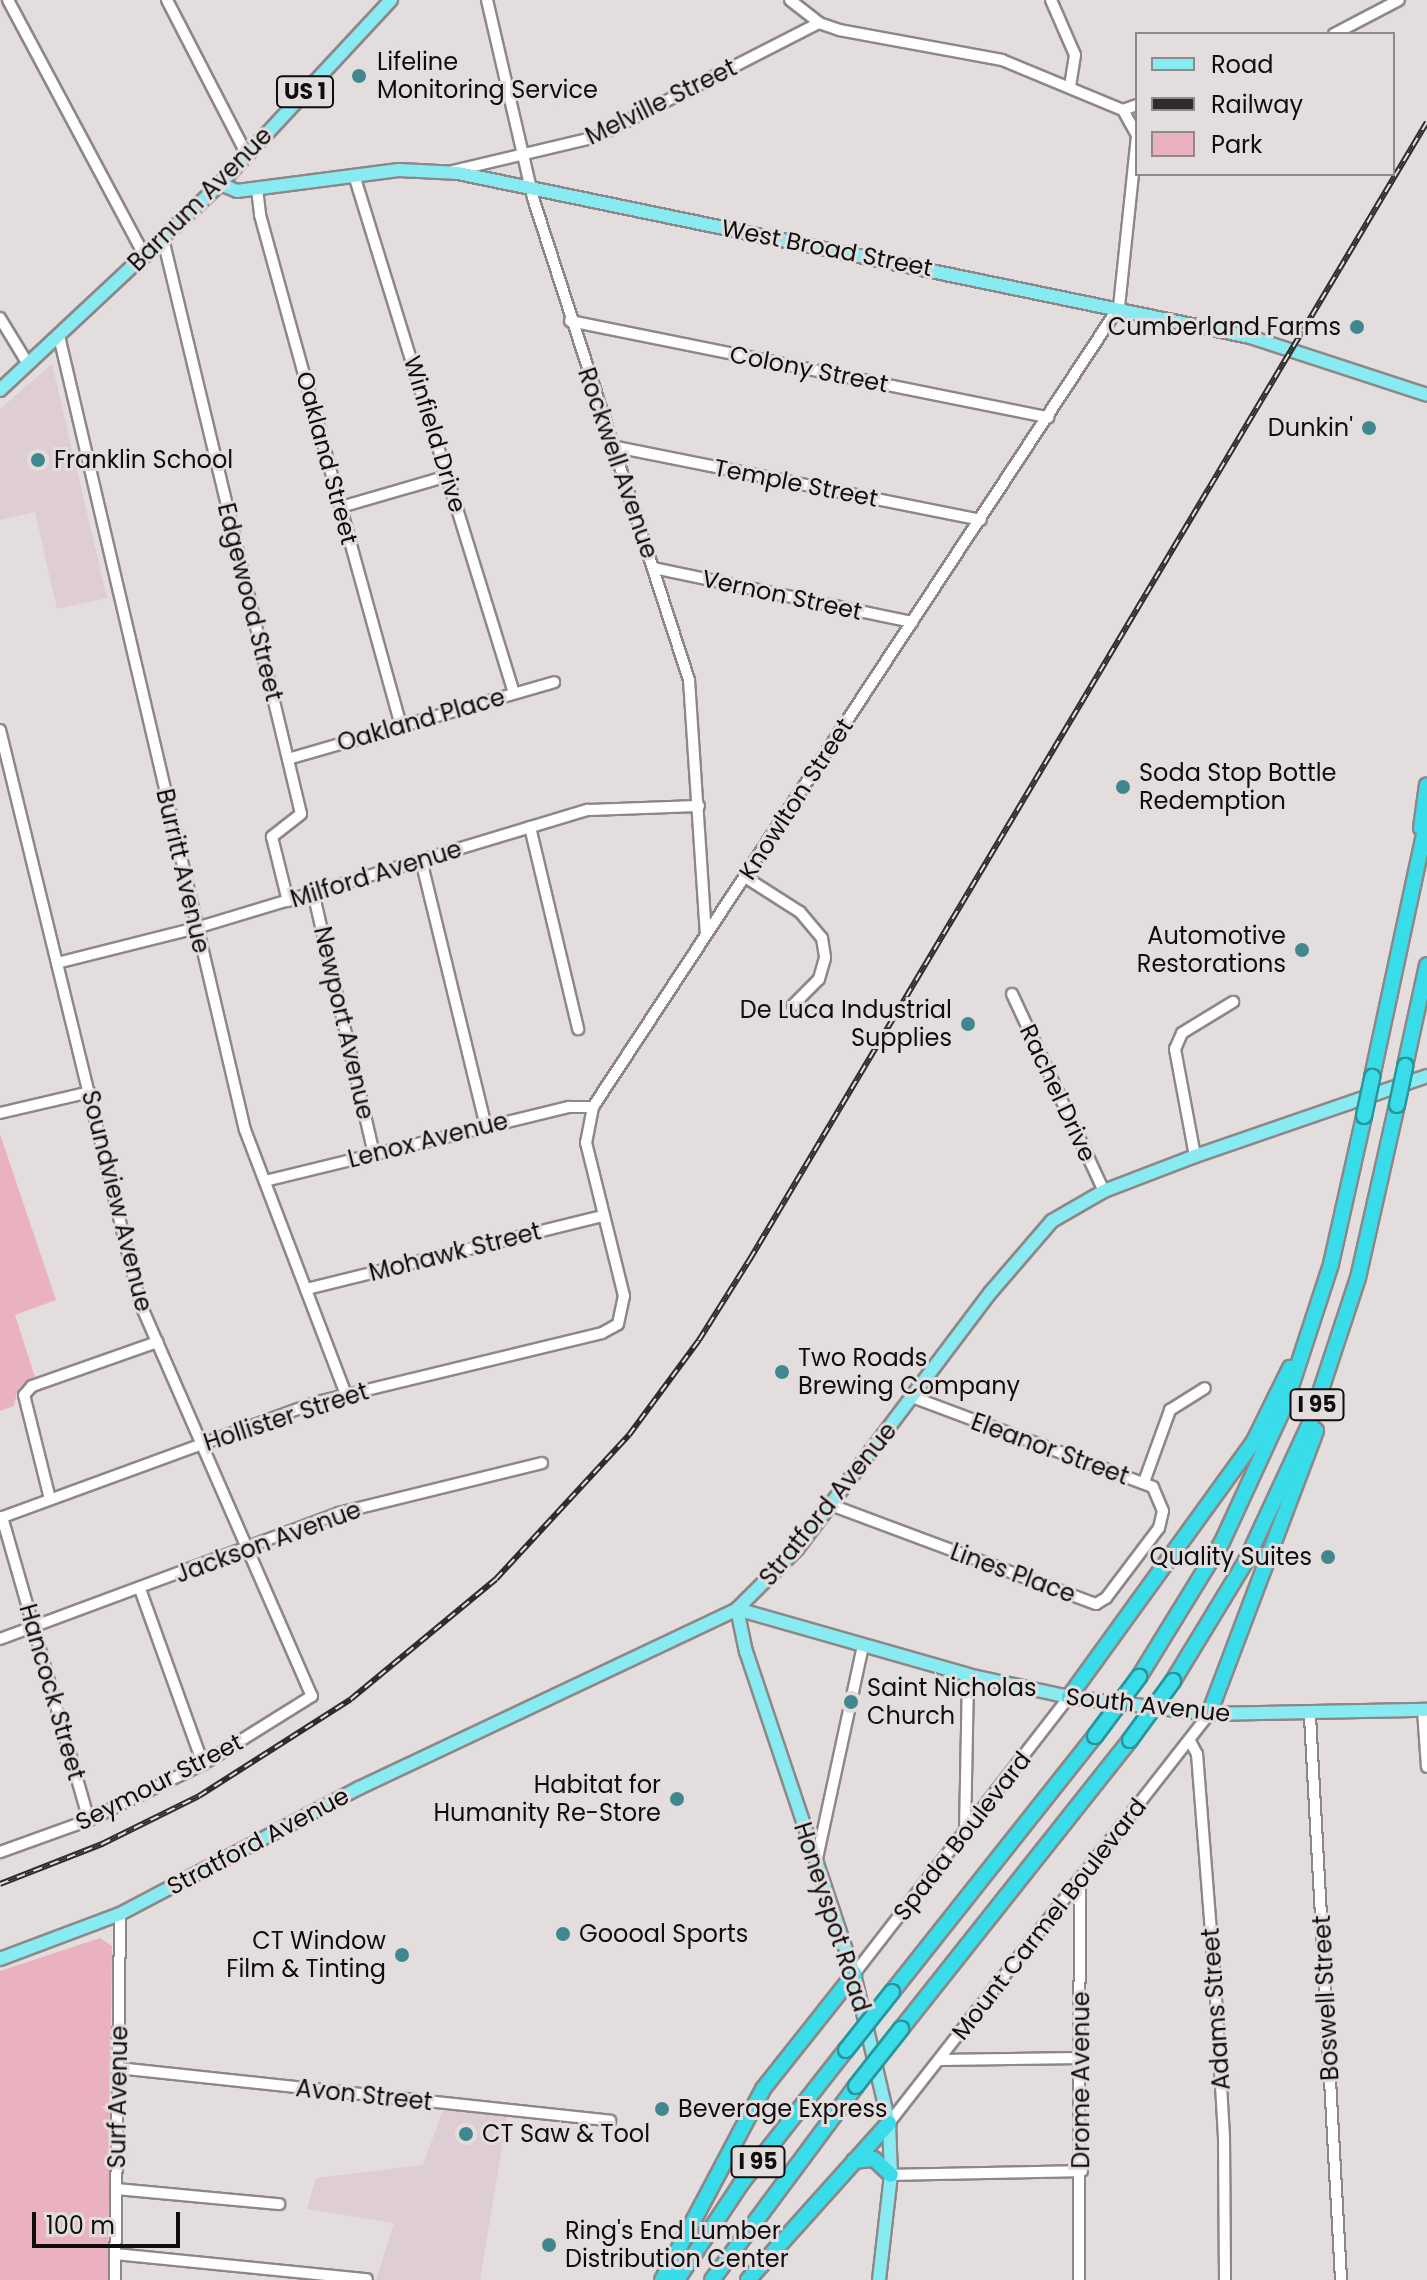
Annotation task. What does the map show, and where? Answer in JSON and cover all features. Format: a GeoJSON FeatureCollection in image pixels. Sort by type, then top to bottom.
{"type":"FeatureCollection","features":[{"type":"Feature","properties":{"kind":"highway"},"geometry":{"type":"LineString","coordinates":[[1409,904],[1427,785]]}},
{"type":"Feature","properties":{"kind":"highway","name":"I 95"},"geometry":{"type":"LineString","coordinates":[[677,2280],[740,2185],[1139,1677],[1204,1575],[1256,1475],[1321,1298],[1364,1116],[1427,821]]}},
{"type":"Feature","properties":{"kind":"highway","name":"I 95"},"geometry":{"type":"LineString","coordinates":[[712,2280],[856,2086],[1130,1740],[1173,1681],[1227,1594],[1280,1494],[1348,1315],[1427,965]]}},
{"type":"Feature","properties":{"kind":"highway"},"geometry":{"type":"LineString","coordinates":[[1069,1697],[1253,1443],[1321,1298]]}},
{"type":"Feature","properties":{"kind":"highway"},"geometry":{"type":"LineString","coordinates":[[1209,1714],[1306,1461],[1348,1315]]}},
{"type":"Feature","properties":{"kind":"highway"},"geometry":{"type":"LineString","coordinates":[[662,2280],[763,2089],[854,1974]]}},
{"type":"Feature","properties":{"kind":"highway"},"geometry":{"type":"LineString","coordinates":[[748,2280],[889,2123]]}},
{"type":"Feature","properties":{"kind":"highway"},"geometry":{"type":"LineString","coordinates":[[854,2161],[874,2159],[891,2175]]}},
{"type":"Feature","properties":{"kind":"main road","name":"Barnum Avenue"},"geometry":{"type":"LineString","coordinates":[[0,390],[220,184],[391,0]]}},
{"type":"Feature","properties":{"kind":"main road","name":"West Broad Street"},"geometry":{"type":"LineString","coordinates":[[220,184],[232,191],[354,175],[449,172],[1119,307],[1250,337],[1427,395]]}},
{"type":"Feature","properties":{"kind":"main road","name":"Stratford Avenue"},"geometry":{"type":"LineString","coordinates":[[0,1959],[120,1914],[359,1788],[737,1609],[777,1572],[1031,1241],[1061,1216],[1104,1191],[1195,1156],[1427,1076]]}},
{"type":"Feature","properties":{"kind":"main road","name":"South Avenue"},"geometry":{"type":"LineString","coordinates":[[737,1609],[968,1675],[1069,1697],[1209,1714],[1310,1716],[1425,1710]]}},
{"type":"Feature","properties":{"kind":"main road","name":"Honeyspot Road"},"geometry":{"type":"LineString","coordinates":[[737,1609],[746,1652],[854,1974],[889,2123],[891,2175],[879,2280]]}},
{"type":"Feature","properties":{"kind":"street"},"geometry":{"type":"LineString","coordinates":[[8,0],[145,257]]}},
{"type":"Feature","properties":{"kind":"street"},"geometry":{"type":"LineString","coordinates":[[167,0],[247,155]]}},
{"type":"Feature","properties":{"kind":"street","name":"Rockwell Avenue"},"geometry":{"type":"LineString","coordinates":[[487,0],[530,187],[570,321],[691,689],[706,933]]}},
{"type":"Feature","properties":{"kind":"street"},"geometry":{"type":"LineString","coordinates":[[790,0],[819,23],[1002,60],[1123,110],[1135,131]]}},
{"type":"Feature","properties":{"kind":"street"},"geometry":{"type":"LineString","coordinates":[[1051,0],[1075,55],[1070,87]]}},
{"type":"Feature","properties":{"kind":"street"},"geometry":{"type":"LineString","coordinates":[[1338,32],[1399,0]]}},
{"type":"Feature","properties":{"kind":"street","name":"Melville Street"},"geometry":{"type":"LineString","coordinates":[[449,172],[596,137],[819,23]]}},
{"type":"Feature","properties":{"kind":"street"},"geometry":{"type":"LineString","coordinates":[[1123,110],[1135,106]]}},
{"type":"Feature","properties":{"kind":"street"},"geometry":{"type":"LineString","coordinates":[[1119,307],[1135,154]]}},
{"type":"Feature","properties":{"kind":"street","name":"Winfield Drive"},"geometry":{"type":"LineString","coordinates":[[354,175],[514,693]]}},
{"type":"Feature","properties":{"kind":"street","name":"Oakland Street"},"geometry":{"type":"LineString","coordinates":[[257,189],[260,215],[401,726]]}},
{"type":"Feature","properties":{"kind":"street","name":"Edgewood Street"},"geometry":{"type":"LineString","coordinates":[[163,239],[301,817],[277,829],[272,837],[288,901]]}},
{"type":"Feature","properties":{"kind":"street","name":"Knowlton Street"},"geometry":{"type":"LineString","coordinates":[[621,1319],[624,1296],[586,1143],[593,1107],[1119,307]]}},
{"type":"Feature","properties":{"kind":"street"},"geometry":{"type":"LineString","coordinates":[[0,318],[28,364]]}},
{"type":"Feature","properties":{"kind":"street","name":"Colony Street"},"geometry":{"type":"LineString","coordinates":[[570,321],[1048,417]]}},
{"type":"Feature","properties":{"kind":"street","name":"Burritt Avenue"},"geometry":{"type":"LineString","coordinates":[[59,336],[245,1130],[346,1395]]}},
{"type":"Feature","properties":{"kind":"street","name":"Temple Street"},"geometry":{"type":"LineString","coordinates":[[611,446],[981,520]]}},
{"type":"Feature","properties":{"kind":"street"},"geometry":{"type":"LineString","coordinates":[[341,507],[448,476]]}},
{"type":"Feature","properties":{"kind":"street","name":"Vernon Street"},"geometry":{"type":"LineString","coordinates":[[653,568],[912,622]]}},
{"type":"Feature","properties":{"kind":"street","name":"Oakland Place"},"geometry":{"type":"LineString","coordinates":[[288,759],[554,682]]}},
{"type":"Feature","properties":{"kind":"street","name":"Soundview Avenue"},"geometry":{"type":"LineString","coordinates":[[0,730],[140,1303],[204,1443],[312,1696]]}},
{"type":"Feature","properties":{"kind":"street","name":"Milford Avenue"},"geometry":{"type":"LineString","coordinates":[[57,963],[196,928],[588,810],[699,806]]}},
{"type":"Feature","properties":{"kind":"street"},"geometry":{"type":"LineString","coordinates":[[530,827],[578,1029]]}},
{"type":"Feature","properties":{"kind":"street"},"geometry":{"type":"LineString","coordinates":[[421,860],[486,1126]]}},
{"type":"Feature","properties":{"kind":"street"},"geometry":{"type":"LineString","coordinates":[[745,877],[800,912],[822,938],[822,974],[813,990],[793,1005]]}},
{"type":"Feature","properties":{"kind":"street","name":"Newport Avenue"},"geometry":{"type":"LineString","coordinates":[[313,892],[374,1154]]}},
{"type":"Feature","properties":{"kind":"street","name":"Rachel Drive"},"geometry":{"type":"LineString","coordinates":[[1012,994],[1104,1191]]}},
{"type":"Feature","properties":{"kind":"street"},"geometry":{"type":"LineString","coordinates":[[1195,1156],[1175,1049],[1182,1033],[1233,1002]]}},
{"type":"Feature","properties":{"kind":"street"},"geometry":{"type":"LineString","coordinates":[[0,1113],[90,1092]]}},
{"type":"Feature","properties":{"kind":"street","name":"Lenox Avenue"},"geometry":{"type":"LineString","coordinates":[[265,1181],[569,1107],[593,1107]]}},
{"type":"Feature","properties":{"kind":"street","name":"Mohawk Street"},"geometry":{"type":"LineString","coordinates":[[307,1289],[603,1216]]}},
{"type":"Feature","properties":{"kind":"street","name":"Hollister Street"},"geometry":{"type":"LineString","coordinates":[[1,1518],[204,1443],[346,1395],[602,1333],[621,1319]]}},
{"type":"Feature","properties":{"kind":"street"},"geometry":{"type":"LineString","coordinates":[[50,1499],[24,1395],[32,1386],[157,1342]]}},
{"type":"Feature","properties":{"kind":"street"},"geometry":{"type":"LineString","coordinates":[[1144,1482],[1170,1410],[1205,1388]]}},
{"type":"Feature","properties":{"kind":"street","name":"Eleanor Street"},"geometry":{"type":"LineString","coordinates":[[912,1397],[1144,1482]]}},
{"type":"Feature","properties":{"kind":"street","name":"Jackson Avenue"},"geometry":{"type":"LineString","coordinates":[[0,1639],[339,1513],[542,1463]]}},
{"type":"Feature","properties":{"kind":"street","name":"Lines Place"},"geometry":{"type":"LineString","coordinates":[[831,1505],[1096,1604],[1106,1598],[1159,1528],[1159,1496],[1144,1482]]}},
{"type":"Feature","properties":{"kind":"street","name":"Hancock Street"},"geometry":{"type":"LineString","coordinates":[[1,1518],[89,1820]]}},
{"type":"Feature","properties":{"kind":"street"},"geometry":{"type":"LineString","coordinates":[[140,1589],[203,1764]]}},
{"type":"Feature","properties":{"kind":"street"},"geometry":{"type":"LineString","coordinates":[[815,1864],[863,1646]]}},
{"type":"Feature","properties":{"kind":"street"},"geometry":{"type":"LineString","coordinates":[[965,1834],[968,1675]]}},
{"type":"Feature","properties":{"kind":"street","name":"Seymour Street"},"geometry":{"type":"LineString","coordinates":[[0,1852],[89,1820],[203,1764],[312,1696]]}},
{"type":"Feature","properties":{"kind":"street","name":"Spada Boulevard"},"geometry":{"type":"LineString","coordinates":[[854,1974],[1069,1697]]}},
{"type":"Feature","properties":{"kind":"street"},"geometry":{"type":"LineString","coordinates":[[1425,1710],[1427,1767]]}},
{"type":"Feature","properties":{"kind":"street","name":"Mount Carmel Boulevard"},"geometry":{"type":"LineString","coordinates":[[889,2123],[1209,1714]]}},
{"type":"Feature","properties":{"kind":"street","name":"Boswell Street"},"geometry":{"type":"LineString","coordinates":[[1310,1716],[1341,2280]]}},
{"type":"Feature","properties":{"kind":"street","name":"Adams Street"},"geometry":{"type":"LineString","coordinates":[[1190,1741],[1197,1754],[1216,1996],[1225,2280]]}},
{"type":"Feature","properties":{"kind":"street","name":"Drome Avenue"},"geometry":{"type":"LineString","coordinates":[[1079,2280],[1082,2171],[1080,1880]]}},
{"type":"Feature","properties":{"kind":"street","name":"Surf Avenue"},"geometry":{"type":"LineString","coordinates":[[115,2280],[120,1914]]}},
{"type":"Feature","properties":{"kind":"street"},"geometry":{"type":"LineString","coordinates":[[939,2060],[1081,2058]]}},
{"type":"Feature","properties":{"kind":"street","name":"Avon Street"},"geometry":{"type":"LineString","coordinates":[[118,2068],[610,2121]]}},
{"type":"Feature","properties":{"kind":"street"},"geometry":{"type":"LineString","coordinates":[[891,2175],[1082,2171]]}},
{"type":"Feature","properties":{"kind":"street"},"geometry":{"type":"LineString","coordinates":[[116,2189],[279,2204]]}},
{"type":"Feature","properties":{"kind":"street"},"geometry":{"type":"LineString","coordinates":[[115,2254],[367,2279]]}},
{"type":"Feature","properties":{"kind":"shaded area","name":"Franklin School"},"geometry":{"type":"Polygon","coordinates":[[[52,364],[107,598],[57,609],[35,512],[0,520],[0,409],[52,364]]]}},
{"type":"Feature","properties":{"kind":"shaded area"},"geometry":{"type":"Polygon","coordinates":[[[444,2107],[507,2116],[480,2280],[376,2280],[394,2223],[307,2209],[316,2178],[423,2165],[444,2107]]]}},
{"type":"Feature","properties":{"kind":"green space"},"geometry":{"type":"Polygon","coordinates":[[[0,1134],[56,1300],[15,1315],[35,1377],[18,1388],[14,1406],[0,1411],[0,1134]]]}},
{"type":"Feature","properties":{"kind":"green space"},"geometry":{"type":"Polygon","coordinates":[[[100,1938],[112,1946],[108,2280],[0,2280],[0,1971],[100,1938]]]}},
{"type":"Feature","properties":{"kind":"railway"},"geometry":{"type":"LineString","coordinates":[[1395,176],[1427,122]]}},
{"type":"Feature","properties":{"kind":"railway"},"geometry":{"type":"LineString","coordinates":[[0,1884],[102,1844],[199,1796],[351,1699],[496,1579],[629,1435],[699,1340],[750,1259],[1395,176]]}},
{"type":"Feature","properties":{"kind":"place","name":"Lifeline Monitoring Service"},"geometry":{"type":"Point","coordinates":[359,76]}},
{"type":"Feature","properties":{"kind":"place","name":"Cumberland Farms"},"geometry":{"type":"Point","coordinates":[1357,327]}},
{"type":"Feature","properties":{"kind":"place","name":"Dunkin'"},"geometry":{"type":"Point","coordinates":[1369,428]}},
{"type":"Feature","properties":{"kind":"place","name":"Franklin School"},"geometry":{"type":"Point","coordinates":[38,460]}},
{"type":"Feature","properties":{"kind":"place","name":"Soda Stop Bottle Redemption"},"geometry":{"type":"Point","coordinates":[1123,787]}},
{"type":"Feature","properties":{"kind":"place","name":"Automotive Restorations"},"geometry":{"type":"Point","coordinates":[1302,950]}},
{"type":"Feature","properties":{"kind":"place","name":"De Luca Industrial Supplies"},"geometry":{"type":"Point","coordinates":[968,1024]}},
{"type":"Feature","properties":{"kind":"place","name":"Two Roads Brewing Company"},"geometry":{"type":"Point","coordinates":[782,1372]}},
{"type":"Feature","properties":{"kind":"place","name":"Quality Suites"},"geometry":{"type":"Point","coordinates":[1328,1557]}},
{"type":"Feature","properties":{"kind":"place","name":"Saint Nicholas Church"},"geometry":{"type":"Point","coordinates":[851,1702]}},
{"type":"Feature","properties":{"kind":"place","name":"Habitat for Humanity Re-Store"},"geometry":{"type":"Point","coordinates":[677,1799]}},
{"type":"Feature","properties":{"kind":"place","name":"Goooal Sports"},"geometry":{"type":"Point","coordinates":[563,1934]}},
{"type":"Feature","properties":{"kind":"place","name":"CT Window Film & Tinting"},"geometry":{"type":"Point","coordinates":[402,1955]}},
{"type":"Feature","properties":{"kind":"place","name":"Beverage Express"},"geometry":{"type":"Point","coordinates":[662,2109]}},
{"type":"Feature","properties":{"kind":"place","name":"CT Saw & Tool"},"geometry":{"type":"Point","coordinates":[466,2134]}},
{"type":"Feature","properties":{"kind":"place","name":"Ring's End Lumber Distribution Center"},"geometry":{"type":"Point","coordinates":[549,2245]}}]}
